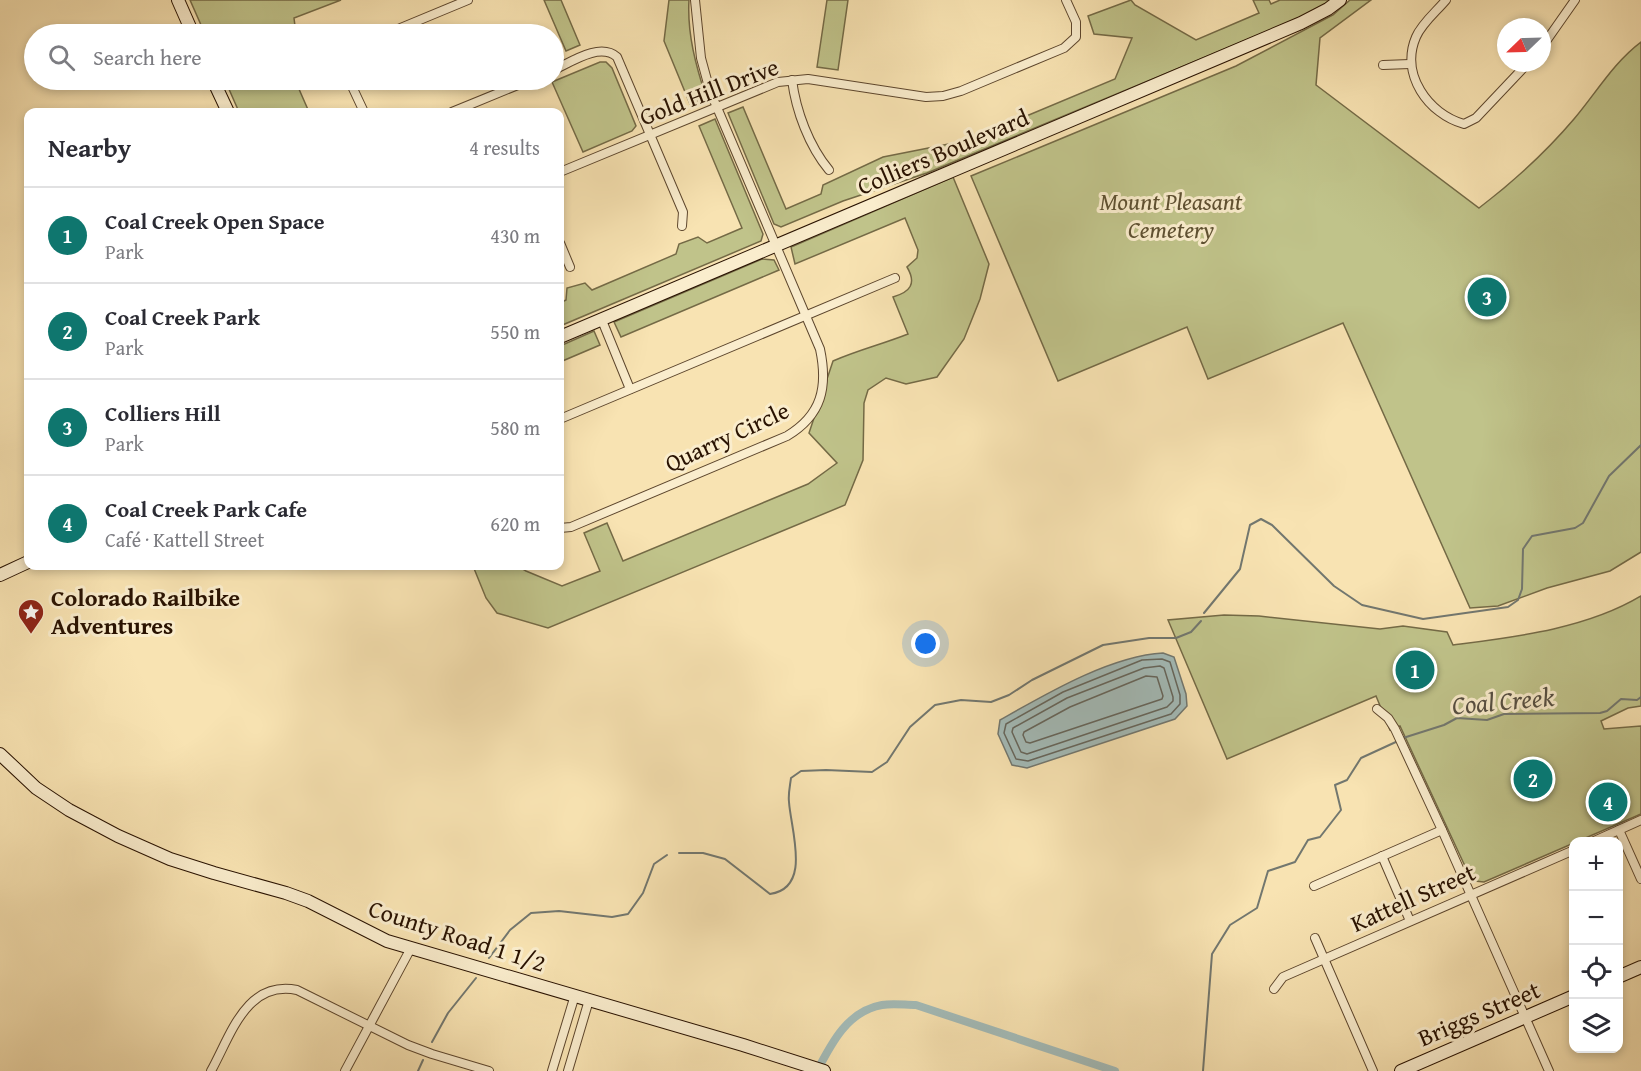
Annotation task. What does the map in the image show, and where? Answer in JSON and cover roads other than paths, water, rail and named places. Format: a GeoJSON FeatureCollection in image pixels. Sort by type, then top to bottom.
{"type":"FeatureCollection","features":[{"type":"Feature","properties":{"kind":"street"},"geometry":{"type":"LineString","coordinates":[[178,0],[189,24]]}},
{"type":"Feature","properties":{"kind":"street"},"geometry":{"type":"LineString","coordinates":[[410,24],[468,0]]}},
{"type":"Feature","properties":{"kind":"street","name":"Quarry Circle"},"geometry":{"type":"LineString","coordinates":[[564,528],[571,527],[775,441],[797,429],[807,421],[817,404],[823,384],[825,371],[820,349],[717,106],[701,58],[695,0]]}},
{"type":"Feature","properties":{"kind":"street","name":"Gold Hill Drive"},"geometry":{"type":"LineString","coordinates":[[564,170],[778,82],[792,80],[837,82],[926,97],[943,96],[961,91],[1064,48],[1076,37],[1076,22],[1066,0]]}},
{"type":"Feature","properties":{"kind":"street","name":"Colliers Boulevard"},"geometry":{"type":"LineString","coordinates":[[564,335],[1301,23],[1340,0]]}},
{"type":"Feature","properties":{"kind":"street"},"geometry":{"type":"LineString","coordinates":[[1446,0],[1420,29],[1415,38],[1410,64],[1422,93],[1435,108],[1451,120],[1464,124],[1476,118],[1519,72]]}},
{"type":"Feature","properties":{"kind":"street"},"geometry":{"type":"LineString","coordinates":[[1551,34],[1575,0]]}},
{"type":"Feature","properties":{"kind":"street"},"geometry":{"type":"LineString","coordinates":[[564,66],[598,51],[605,51],[619,59],[682,212],[682,226]]}},
{"type":"Feature","properties":{"kind":"street"},"geometry":{"type":"LineString","coordinates":[[1383,65],[1410,64]]}},
{"type":"Feature","properties":{"kind":"street"},"geometry":{"type":"LineString","coordinates":[[792,80],[797,109],[818,156],[829,170]]}},
{"type":"Feature","properties":{"kind":"street"},"geometry":{"type":"LineString","coordinates":[[218,90],[226,108]]}},
{"type":"Feature","properties":{"kind":"street"},"geometry":{"type":"LineString","coordinates":[[354,90],[362,108]]}},
{"type":"Feature","properties":{"kind":"street"},"geometry":{"type":"LineString","coordinates":[[462,108],[506,90]]}},
{"type":"Feature","properties":{"kind":"street"},"geometry":{"type":"LineString","coordinates":[[564,253],[570,267]]}},
{"type":"Feature","properties":{"kind":"street"},"geometry":{"type":"LineString","coordinates":[[564,416],[895,278]]}},
{"type":"Feature","properties":{"kind":"street"},"geometry":{"type":"LineString","coordinates":[[601,318],[630,388]]}},
{"type":"Feature","properties":{"kind":"street"},"geometry":{"type":"LineString","coordinates":[[0,575],[24,564]]}},
{"type":"Feature","properties":{"kind":"street"},"geometry":{"type":"LineString","coordinates":[[1377,709],[1388,718],[1395,729],[1549,1071]]}},
{"type":"Feature","properties":{"kind":"street","name":"County Road 1 1/2"},"geometry":{"type":"LineString","coordinates":[[0,754],[36,788],[81,818],[170,859],[308,901],[379,938],[819,1069]]}},
{"type":"Feature","properties":{"kind":"street"},"geometry":{"type":"LineString","coordinates":[[1603,837],[1641,820]]}},
{"type":"Feature","properties":{"kind":"street"},"geometry":{"type":"LineString","coordinates":[[1314,886],[1442,830]]}},
{"type":"Feature","properties":{"kind":"street"},"geometry":{"type":"LineString","coordinates":[[1619,830],[1641,879]]}},
{"type":"Feature","properties":{"kind":"street","name":"Kattell Street"},"geometry":{"type":"LineString","coordinates":[[1274,989],[1283,977],[1569,852]]}},
{"type":"Feature","properties":{"kind":"street"},"geometry":{"type":"LineString","coordinates":[[1382,856],[1410,921]]}},
{"type":"Feature","properties":{"kind":"street"},"geometry":{"type":"LineString","coordinates":[[1316,938],[1373,1071]]}},
{"type":"Feature","properties":{"kind":"street"},"geometry":{"type":"LineString","coordinates":[[345,1071],[411,948]]}},
{"type":"Feature","properties":{"kind":"street"},"geometry":{"type":"LineString","coordinates":[[1623,975],[1641,967]]}},
{"type":"Feature","properties":{"kind":"street"},"geometry":{"type":"LineString","coordinates":[[211,1071],[248,1004],[258,996],[275,989],[297,990],[432,1054],[489,1071]]}},
{"type":"Feature","properties":{"kind":"street"},"geometry":{"type":"LineString","coordinates":[[552,1071],[575,995]]}},
{"type":"Feature","properties":{"kind":"street","name":"Briggs Street"},"geometry":{"type":"LineString","coordinates":[[1401,1071],[1569,998]]}},
{"type":"Feature","properties":{"kind":"street"},"geometry":{"type":"LineString","coordinates":[[568,1071],[589,1000]]}},
{"type":"Feature","properties":{"kind":"water"},"geometry":{"type":"Polygon","coordinates":[[[1163,653],[1174,657],[1186,694],[1187,706],[1175,719],[1027,768],[1012,765],[998,734],[1000,720],[1058,688],[1100,669],[1122,661],[1163,653]]]}},
{"type":"Feature","properties":{"kind":"waterway"},"geometry":{"type":"LineString","coordinates":[[1204,613],[1240,569],[1250,525],[1261,519],[1272,525],[1334,586],[1362,605],[1423,619],[1508,607],[1518,600],[1522,589],[1523,549],[1532,536],[1575,528],[1583,523],[1609,476],[1641,445]]}},
{"type":"Feature","properties":{"kind":"waterway"},"geometry":{"type":"LineString","coordinates":[[679,853],[703,853],[725,859],[770,894],[783,890],[791,881],[795,870],[795,842],[789,793],[791,778],[801,771],[872,772],[887,762],[910,727],[935,705],[961,700],[991,702],[1009,695],[1032,680],[1103,645],[1149,638],[1176,638],[1191,632],[1201,621]]}},
{"type":"Feature","properties":{"kind":"waterway","name":"Coal Creek"},"geometry":{"type":"LineString","coordinates":[[1403,738],[1444,725],[1457,718],[1487,720],[1504,714],[1600,713],[1607,711],[1621,699],[1637,700],[1641,697]]}},
{"type":"Feature","properties":{"kind":"waterway","name":"Coal Creek"},"geometry":{"type":"LineString","coordinates":[[1203,1071],[1212,954],[1230,925],[1257,908],[1268,871],[1295,862],[1308,840],[1320,837],[1341,810],[1335,785],[1347,780],[1361,758],[1398,741]]}},
{"type":"Feature","properties":{"kind":"waterway"},"geometry":{"type":"LineString","coordinates":[[489,958],[510,930],[531,913],[559,911],[612,917],[628,914],[643,893],[654,864],[667,855]]}},
{"type":"Feature","properties":{"kind":"waterway"},"geometry":{"type":"LineString","coordinates":[[432,1042],[448,1013],[476,978]]}},
{"type":"Feature","properties":{"kind":"waterway"},"geometry":{"type":"LineString","coordinates":[[817,1071],[835,1039],[850,1021],[870,1008],[895,1004],[916,1005],[1115,1071]]}},
{"type":"Feature","properties":{"kind":"waterway"},"geometry":{"type":"LineString","coordinates":[[418,1071],[423,1060]]}},
{"type":"Feature","properties":{"kind":"place","name":"Colliers Hill"},"geometry":{"type":"Point","coordinates":[1487,297]}},
{"type":"Feature","properties":{"kind":"place","name":"Colorado Railbike Adventures"},"geometry":{"type":"Point","coordinates":[31,635]}},
{"type":"Feature","properties":{"kind":"place","name":"Coal Creek Open Space"},"geometry":{"type":"Point","coordinates":[1415,670]}},
{"type":"Feature","properties":{"kind":"place","name":"Coal Creek Park"},"geometry":{"type":"Point","coordinates":[1533,779]}},
{"type":"Feature","properties":{"kind":"place","name":"Coal Creek Park Cafe"},"geometry":{"type":"Point","coordinates":[1608,802]}},
{"type":"Feature","properties":{"kind":"park label","name":"Mount Pleasant Cemetery"},"geometry":{"type":"Point","coordinates":[1171,216]}}]}
